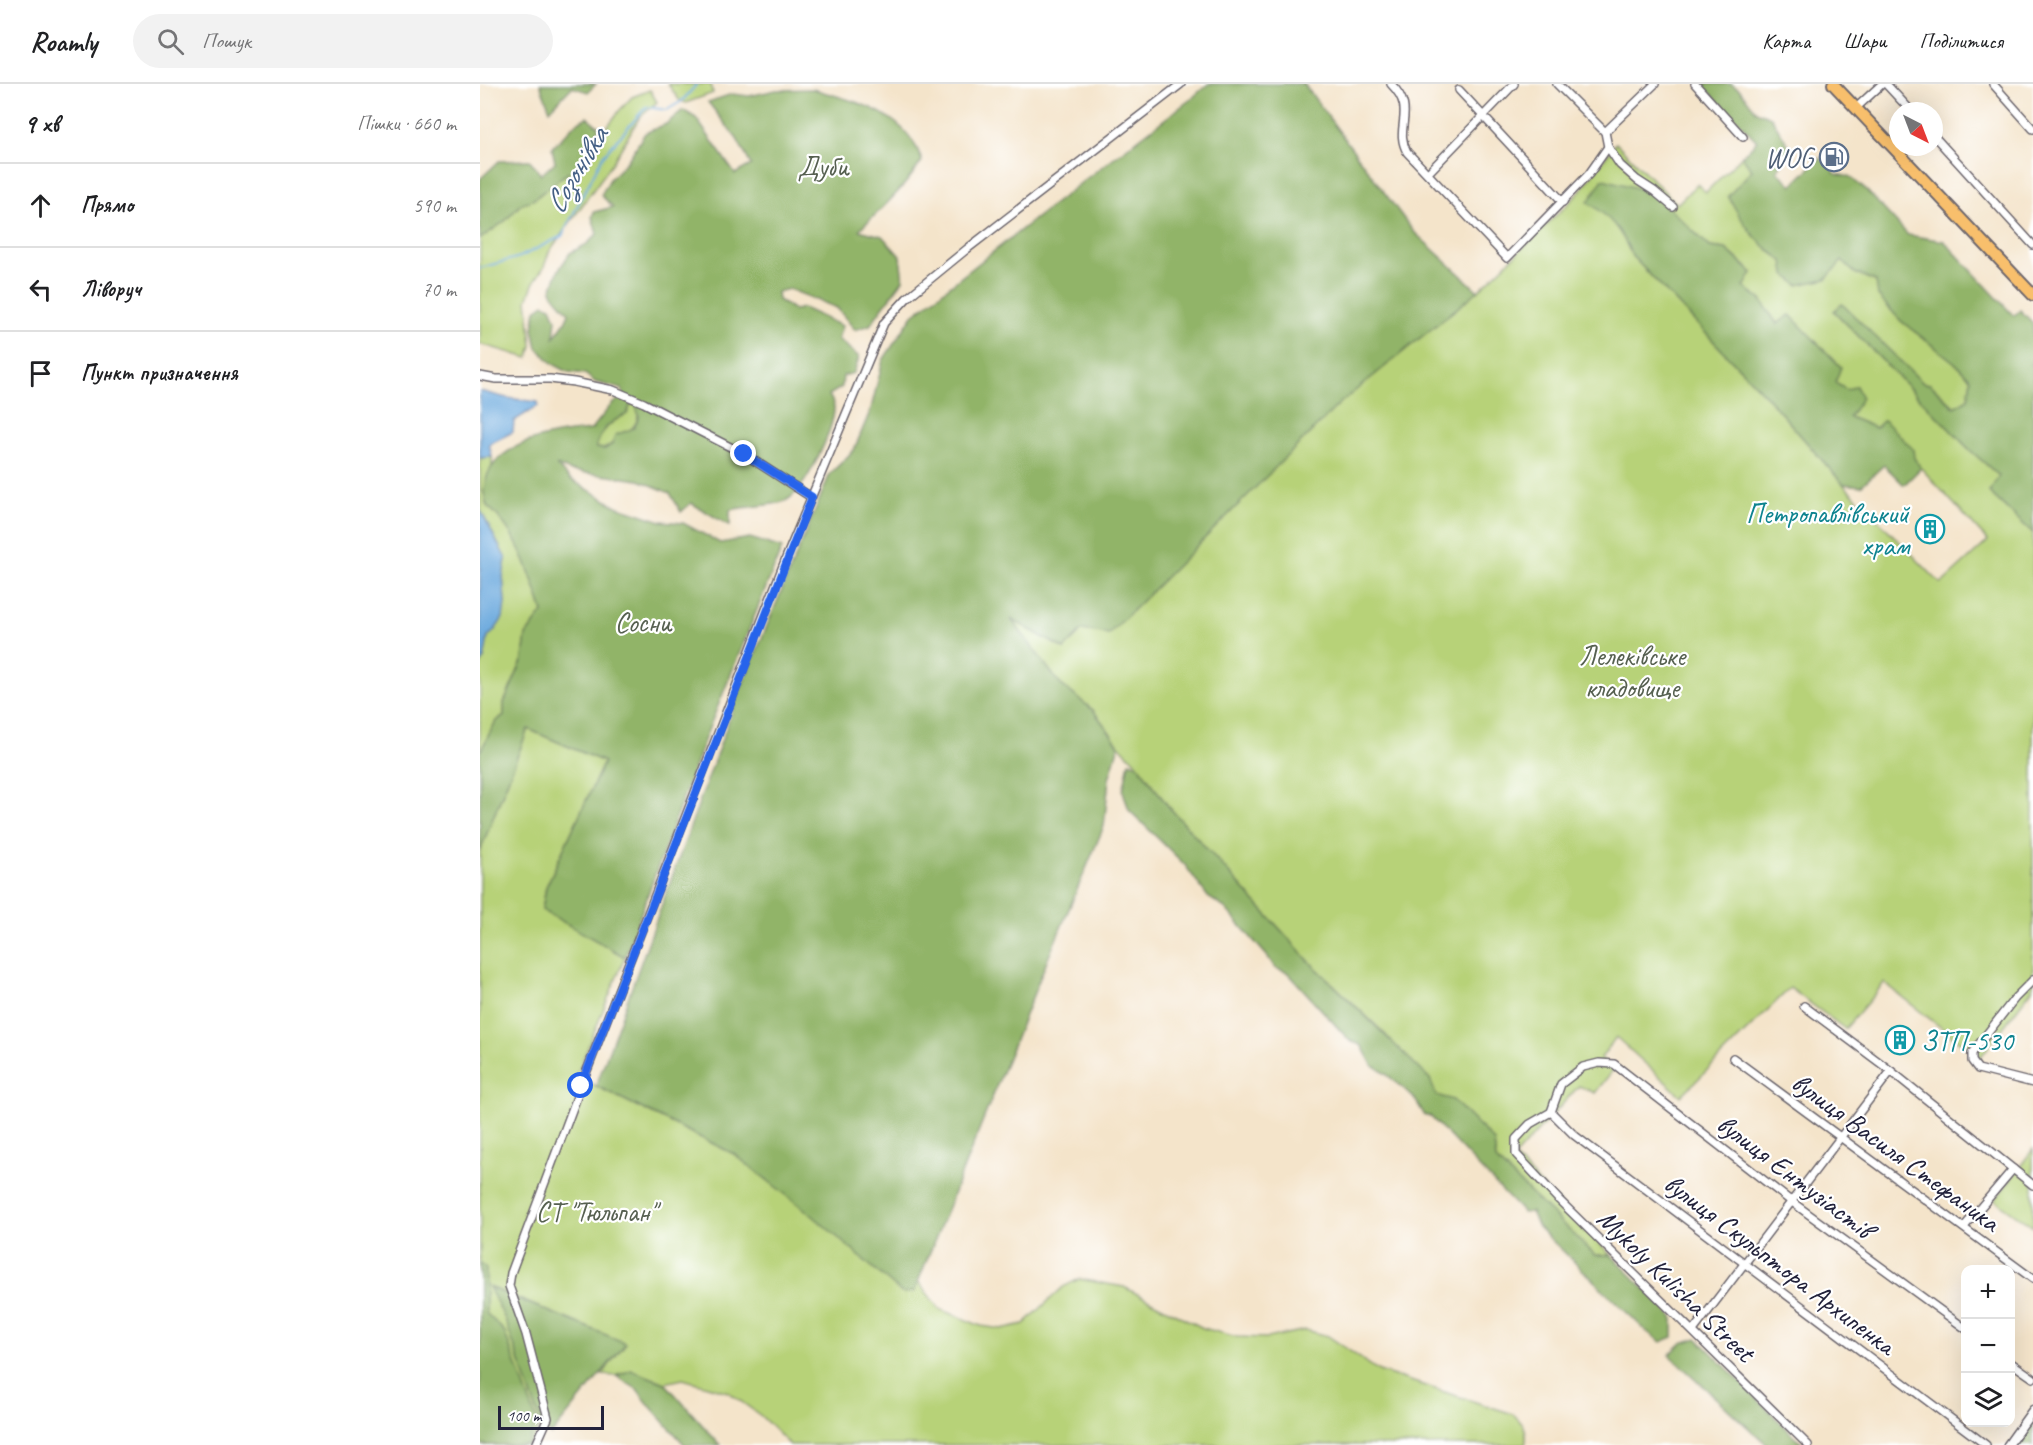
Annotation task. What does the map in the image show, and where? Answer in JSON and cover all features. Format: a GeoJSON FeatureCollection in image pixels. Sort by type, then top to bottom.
{"type":"FeatureCollection","features":[{"type":"Feature","properties":{"kind":"main road"},"geometry":{"type":"LineString","coordinates":[[1833,84],[2033,295]]}},
{"type":"Feature","properties":{"kind":"street"},"geometry":{"type":"LineString","coordinates":[[536,1445],[548,1418],[526,1334],[509,1286],[511,1273],[581,1086],[812,497],[884,323],[907,298],[967,249],[1181,84]]}},
{"type":"Feature","properties":{"kind":"street"},"geometry":{"type":"LineString","coordinates":[[1391,84],[1405,107],[1402,133],[1403,145],[1407,152],[1507,258],[1589,174],[1608,147]]}},
{"type":"Feature","properties":{"kind":"street"},"geometry":{"type":"LineString","coordinates":[[1428,173],[1514,84]]}},
{"type":"Feature","properties":{"kind":"street"},"geometry":{"type":"LineString","coordinates":[[1557,84],[1605,132],[1608,147],[1620,165],[1673,207]]}},
{"type":"Feature","properties":{"kind":"street"},"geometry":{"type":"LineString","coordinates":[[1605,132],[1656,84]]}},
{"type":"Feature","properties":{"kind":"street"},"geometry":{"type":"LineString","coordinates":[[1695,84],[1743,136]]}},
{"type":"Feature","properties":{"kind":"street"},"geometry":{"type":"LineString","coordinates":[[1856,108],[1884,84],[1902,102]]}},
{"type":"Feature","properties":{"kind":"street"},"geometry":{"type":"LineString","coordinates":[[1993,84],[2033,129]]}},
{"type":"Feature","properties":{"kind":"street"},"geometry":{"type":"LineString","coordinates":[[1459,90],[1563,202]]}},
{"type":"Feature","properties":{"kind":"street"},"geometry":{"type":"LineString","coordinates":[[1943,146],[2033,245]]}},
{"type":"Feature","properties":{"kind":"street"},"geometry":{"type":"LineString","coordinates":[[480,376],[496,379],[566,381],[613,390],[644,403],[744,454],[812,497]]}},
{"type":"Feature","properties":{"kind":"street"},"geometry":{"type":"LineString","coordinates":[[2033,980],[2015,998],[1972,1053],[1972,1061],[1977,1069],[2033,1083]]}},
{"type":"Feature","properties":{"kind":"street"},"geometry":{"type":"LineString","coordinates":[[1804,1006],[1891,1071],[2033,1185]]}},
{"type":"Feature","properties":{"kind":"street","name":"вулиця Василя Стефаника"},"geometry":{"type":"LineString","coordinates":[[1733,1058],[2033,1279]]}},
{"type":"Feature","properties":{"kind":"street","name":"вулиця Ентузіастів"},"geometry":{"type":"LineString","coordinates":[[1551,1112],[1561,1084],[1583,1067],[1599,1063],[1614,1064],[1792,1202],[1961,1326]]}},
{"type":"Feature","properties":{"kind":"street"},"geometry":{"type":"LineString","coordinates":[[1693,1331],[1891,1071]]}},
{"type":"Feature","properties":{"kind":"street","name":"Mykoly Kulisha Street"},"geometry":{"type":"LineString","coordinates":[[1551,1112],[1530,1124],[1516,1139],[1516,1154],[1559,1200],[1808,1445]]}},
{"type":"Feature","properties":{"kind":"street","name":"вулиця Скульптора Архипенка"},"geometry":{"type":"LineString","coordinates":[[1551,1112],[1574,1135],[1986,1445]]}},
{"type":"Feature","properties":{"kind":"street"},"geometry":{"type":"LineString","coordinates":[[1964,1227],[2013,1169]]}},
{"type":"Feature","properties":{"kind":"street"},"geometry":{"type":"LineString","coordinates":[[2015,1365],[2033,1378]]}},
{"type":"Feature","properties":{"kind":"street"},"geometry":{"type":"LineString","coordinates":[[2008,1445],[2033,1410]]}},
{"type":"Feature","properties":{"kind":"green space"},"geometry":{"type":"Polygon","coordinates":[[[540,84],[596,84],[588,92],[572,87],[550,110],[540,84]]]}},
{"type":"Feature","properties":{"kind":"green space"},"geometry":{"type":"Polygon","coordinates":[[[668,84],[711,84],[713,93],[686,103],[679,100],[668,84]]]}},
{"type":"Feature","properties":{"kind":"green space"},"geometry":{"type":"Polygon","coordinates":[[[1208,84],[1304,84],[1413,231],[1478,291],[1340,403],[1109,634],[1082,630],[1064,649],[1011,619],[1060,684],[1093,710],[1119,745],[1109,779],[1104,826],[1044,968],[914,1292],[902,1293],[813,1216],[734,1154],[596,1086],[737,698],[830,474],[854,450],[871,409],[883,360],[913,315],[1208,84]]]}},
{"type":"Feature","properties":{"kind":"green space"},"geometry":{"type":"Polygon","coordinates":[[[1702,84],[1731,84],[1740,90],[1756,111],[1771,117],[1791,149],[1777,171],[1792,185],[1820,158],[1836,174],[1850,177],[1867,191],[1908,235],[1944,241],[2014,316],[2020,310],[2033,323],[2033,362],[2031,364],[2033,366],[2033,533],[1989,492],[1999,476],[1971,451],[1834,311],[1842,304],[1923,383],[1930,384],[1954,407],[1968,399],[1971,379],[1954,362],[1901,321],[1878,296],[1876,281],[1855,273],[1842,261],[1826,279],[1798,285],[1785,274],[1783,261],[1757,239],[1745,225],[1728,196],[1752,170],[1742,156],[1757,141],[1702,84]]]}},
{"type":"Feature","properties":{"kind":"green space","name":"Сосни"},"geometry":{"type":"Polygon","coordinates":[[[813,89],[862,105],[892,120],[915,144],[922,161],[893,197],[859,230],[882,236],[900,256],[903,280],[870,325],[855,330],[837,308],[789,289],[777,292],[778,300],[794,310],[803,308],[842,326],[838,339],[859,357],[854,373],[843,376],[842,387],[829,395],[834,406],[830,430],[810,473],[793,495],[785,501],[730,510],[730,526],[691,503],[681,512],[670,493],[639,480],[571,471],[556,465],[570,479],[616,506],[661,521],[683,523],[720,543],[750,538],[782,548],[705,738],[625,957],[542,910],[546,887],[604,762],[528,729],[480,851],[480,752],[496,721],[504,716],[504,703],[523,659],[526,635],[543,612],[522,554],[507,528],[487,506],[484,488],[489,472],[498,460],[511,450],[542,437],[591,430],[612,404],[624,396],[622,389],[595,382],[585,374],[568,372],[553,364],[537,348],[533,329],[536,310],[544,304],[551,307],[556,319],[554,337],[565,322],[569,313],[551,291],[558,271],[570,253],[587,244],[597,234],[592,217],[594,212],[613,207],[601,195],[610,179],[628,160],[645,133],[666,124],[683,110],[696,118],[735,174],[751,165],[737,139],[708,102],[732,94],[749,96],[776,90],[813,89]],[[635,403],[630,406],[627,414],[607,427],[600,436],[596,448],[605,449],[612,444],[615,435],[634,428],[639,417],[635,403]]]}},
{"type":"Feature","properties":{"kind":"green space"},"geometry":{"type":"Polygon","coordinates":[[[650,90],[657,102],[639,118],[613,162],[549,252],[544,267],[534,282],[527,300],[532,346],[528,358],[480,344],[480,239],[505,221],[520,205],[534,199],[563,176],[584,164],[619,111],[632,97],[650,90]]]}},
{"type":"Feature","properties":{"kind":"green space"},"geometry":{"type":"Polygon","coordinates":[[[587,117],[599,127],[584,164],[563,176],[534,199],[520,205],[505,221],[480,239],[480,179],[499,161],[530,160],[541,175],[555,162],[552,148],[575,124],[587,117]]]}},
{"type":"Feature","properties":{"kind":"green space","name":"Лелеківське кладовище"},"geometry":{"type":"Polygon","coordinates":[[[1616,143],[1677,204],[1697,184],[1706,192],[1742,156],[1752,169],[1768,250],[1783,261],[1799,284],[1825,279],[1842,260],[1855,273],[1877,282],[1878,296],[1901,321],[1954,362],[1971,379],[1968,399],[1955,407],[1930,384],[1923,383],[1842,305],[1834,311],[1971,451],[2000,476],[1989,492],[2033,533],[2033,988],[1980,1058],[1884,983],[1845,1029],[1790,988],[1681,1096],[1616,1037],[1601,1058],[1613,1070],[1595,1093],[1579,1086],[1514,1157],[1611,1255],[1595,1255],[1496,1160],[1494,1141],[1453,1101],[1436,1095],[1385,1034],[1309,961],[1168,806],[1093,710],[1060,684],[1010,618],[1064,649],[1082,630],[1340,403],[1478,291],[1578,194],[1616,143]],[[1607,215],[1623,235],[1632,256],[1767,397],[1843,484],[1941,584],[1988,541],[1921,468],[1884,421],[1876,428],[1849,417],[1855,386],[1847,390],[1835,383],[1790,315],[1777,324],[1761,300],[1744,287],[1752,272],[1726,249],[1710,247],[1693,231],[1607,215]]]}},
{"type":"Feature","properties":{"kind":"green space"},"geometry":{"type":"Polygon","coordinates":[[[1603,179],[1652,192],[1710,247],[1726,249],[1752,273],[1744,287],[1761,300],[1777,324],[1790,315],[1841,367],[1835,383],[1847,390],[1856,386],[1862,398],[1849,417],[1876,428],[1884,420],[1913,449],[1914,458],[1921,468],[1904,485],[1884,465],[1861,486],[1843,484],[1767,397],[1632,256],[1624,239],[1609,219],[1588,202],[1603,179]]]}},
{"type":"Feature","properties":{"kind":"green space"},"geometry":{"type":"Polygon","coordinates":[[[634,402],[638,410],[635,424],[604,449],[596,448],[604,431],[611,423],[627,414],[634,402]]]}},
{"type":"Feature","properties":{"kind":"green space"},"geometry":{"type":"Polygon","coordinates":[[[492,457],[492,468],[484,488],[487,506],[507,528],[522,554],[543,612],[526,635],[523,659],[504,703],[504,716],[496,721],[480,752],[480,666],[484,660],[487,637],[495,630],[505,603],[503,576],[506,559],[480,509],[480,458],[492,457]]]}},
{"type":"Feature","properties":{"kind":"green space","name":"СТ \"Тюльпан\""},"geometry":{"type":"Polygon","coordinates":[[[528,729],[604,762],[546,887],[542,909],[625,957],[576,1076],[734,1154],[914,1292],[918,1281],[939,1309],[981,1326],[1001,1329],[1024,1324],[1063,1287],[1079,1279],[1124,1287],[1203,1328],[1237,1337],[1267,1338],[1306,1330],[1328,1336],[1379,1371],[1513,1414],[1524,1428],[1525,1445],[790,1445],[761,1416],[728,1392],[683,1379],[665,1383],[619,1374],[616,1376],[602,1375],[625,1343],[490,1287],[505,1319],[541,1423],[530,1445],[480,1445],[480,851],[528,729]]]}},
{"type":"Feature","properties":{"kind":"green space"},"geometry":{"type":"Polygon","coordinates":[[[1129,762],[1138,765],[1168,806],[1309,961],[1430,1079],[1436,1095],[1453,1100],[1494,1141],[1496,1160],[1595,1255],[1611,1255],[1673,1317],[1673,1337],[1661,1342],[1646,1331],[1538,1227],[1531,1212],[1523,1213],[1430,1116],[1425,1116],[1418,1104],[1401,1086],[1373,1066],[1361,1045],[1350,1041],[1288,973],[1275,968],[1225,908],[1208,897],[1185,865],[1129,810],[1123,791],[1129,762]]]}},
{"type":"Feature","properties":{"kind":"green space"},"geometry":{"type":"Polygon","coordinates":[[[2033,1149],[2033,1227],[1995,1200],[2033,1149]]]}},
{"type":"Feature","properties":{"kind":"green space"},"geometry":{"type":"Polygon","coordinates":[[[480,1263],[486,1268],[486,1313],[504,1331],[537,1421],[527,1445],[480,1445],[480,1263]]]}},
{"type":"Feature","properties":{"kind":"green space"},"geometry":{"type":"Polygon","coordinates":[[[489,1287],[626,1343],[551,1435],[541,1423],[505,1319],[489,1287]]]}},
{"type":"Feature","properties":{"kind":"green space"},"geometry":{"type":"Polygon","coordinates":[[[1697,1338],[1803,1445],[1768,1445],[1669,1355],[1682,1343],[1697,1338]]]}},
{"type":"Feature","properties":{"kind":"green space"},"geometry":{"type":"Polygon","coordinates":[[[631,1370],[665,1383],[720,1445],[685,1445],[637,1389],[616,1376],[631,1370]]]}},
{"type":"Feature","properties":{"kind":"green space"},"geometry":{"type":"Polygon","coordinates":[[[2033,1421],[2033,1445],[2015,1445],[2033,1421]]]}},
{"type":"Feature","properties":{"kind":"water"},"geometry":{"type":"Polygon","coordinates":[[[480,391],[507,398],[538,402],[538,406],[514,421],[513,432],[489,444],[492,457],[480,458],[480,391]]]}},
{"type":"Feature","properties":{"kind":"water"},"geometry":{"type":"Polygon","coordinates":[[[480,509],[506,559],[503,576],[505,603],[503,618],[488,637],[484,660],[480,666],[480,509]]]}},
{"type":"Feature","properties":{"kind":"waterway","name":"Созонівка"},"geometry":{"type":"LineString","coordinates":[[480,268],[520,257],[562,236],[603,156],[646,107],[667,110],[682,101],[697,84]]}},
{"type":"Feature","properties":{"kind":"place","name":"WOG"},"geometry":{"type":"Point","coordinates":[1834,157]}},
{"type":"Feature","properties":{"kind":"place","name":"Петропавлівський храм"},"geometry":{"type":"Point","coordinates":[1930,529]}},
{"type":"Feature","properties":{"kind":"place","name":"ЗТП-530"},"geometry":{"type":"Point","coordinates":[1900,1040]}},
{"type":"Feature","properties":{"kind":"route"},"geometry":{"type":"LineString","coordinates":[[581,1086],[786,558],[812,497],[744,454]]}},
{"type":"Feature","properties":{"kind":"park label","name":"Дуби"},"geometry":{"type":"Point","coordinates":[823,166]}}]}
